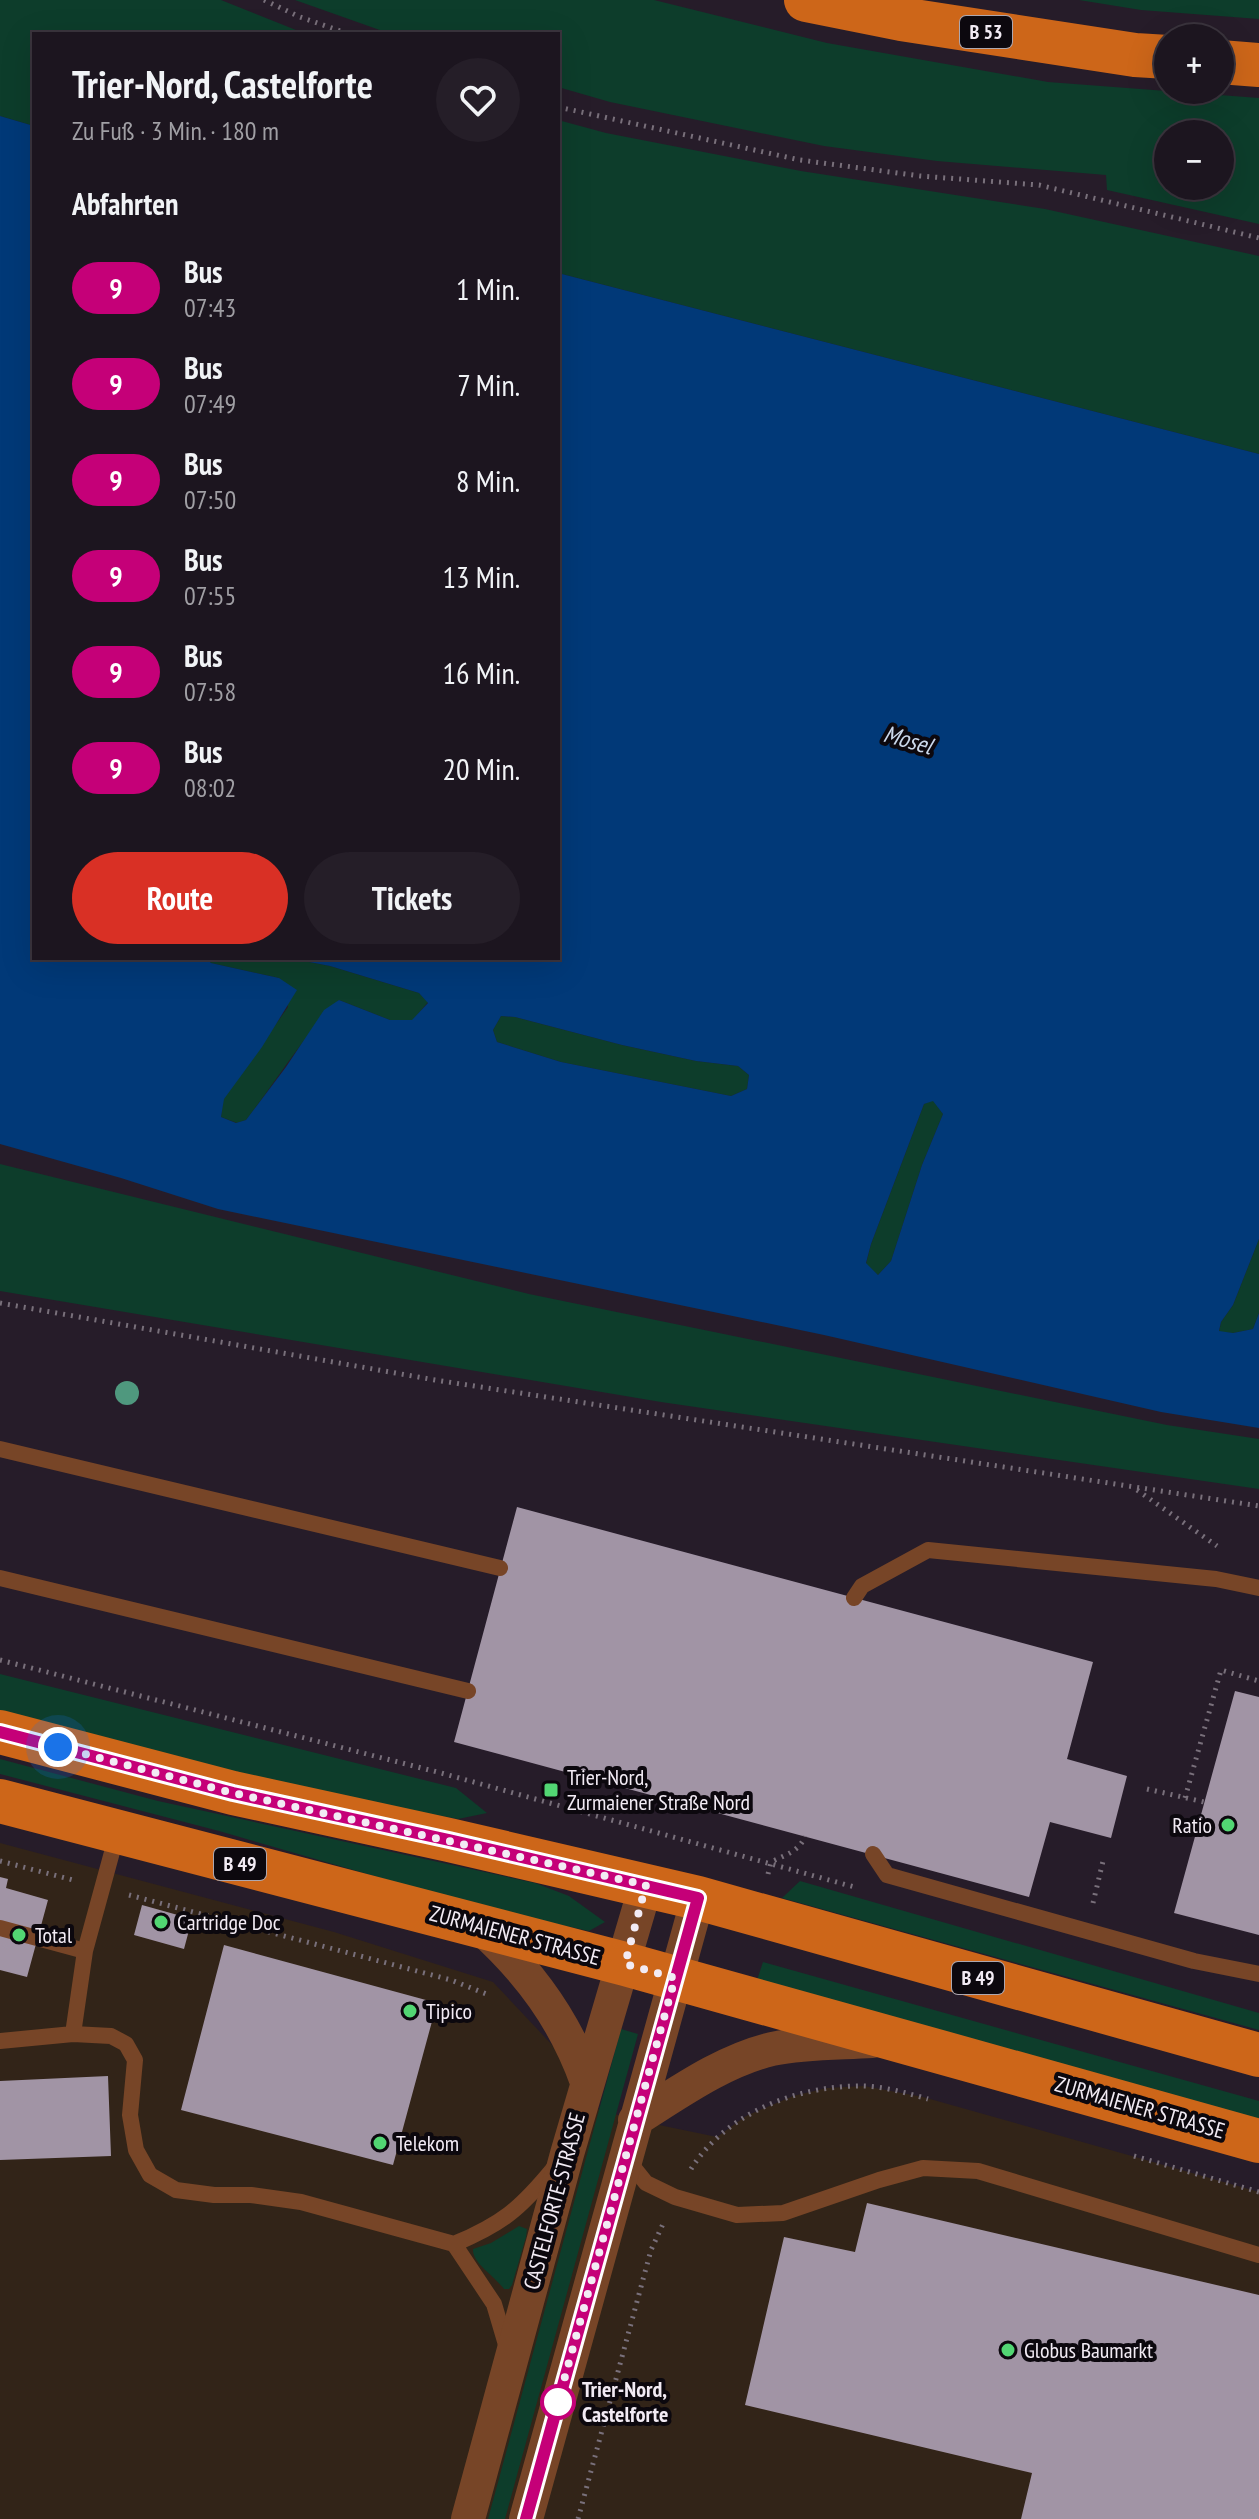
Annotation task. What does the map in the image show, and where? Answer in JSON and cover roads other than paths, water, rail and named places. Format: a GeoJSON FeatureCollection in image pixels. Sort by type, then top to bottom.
{"type":"FeatureCollection","features":[{"type":"Feature","properties":{"kind":"main road","name":"B 53"},"geometry":{"type":"LineString","coordinates":[[806,0],[901,19],[1154,56]]}},
{"type":"Feature","properties":{"kind":"main road"},"geometry":{"type":"LineString","coordinates":[[1234,63],[1259,65]]}},
{"type":"Feature","properties":{"kind":"main road","name":"B 49"},"geometry":{"type":"LineString","coordinates":[[0,1732],[233,1793],[698,1898],[1259,2055]]}},
{"type":"Feature","properties":{"kind":"main road","name":"ZURMAIENER STRASSE"},"geometry":{"type":"LineString","coordinates":[[0,1801],[625,1964],[1259,2141]]}},
{"type":"Feature","properties":{"kind":"street","name":"CASTELFORTE-STRASSE"},"geometry":{"type":"LineString","coordinates":[[468,2519],[587,2082],[625,1964],[646,1885]]}},
{"type":"Feature","properties":{"kind":"street"},"geometry":{"type":"LineString","coordinates":[[526,2519],[698,1898]]}},
{"type":"Feature","properties":{"kind":"street"},"geometry":{"type":"LineString","coordinates":[[480,1926],[519,1963],[555,2010],[587,2082]]}},
{"type":"Feature","properties":{"kind":"street"},"geometry":{"type":"LineString","coordinates":[[635,2120],[733,2062],[773,2049],[898,2039]]}},
{"type":"Feature","properties":{"kind":"lane"},"geometry":{"type":"LineString","coordinates":[[0,1449],[500,1568]]}},
{"type":"Feature","properties":{"kind":"lane"},"geometry":{"type":"LineString","coordinates":[[854,1598],[862,1586],[928,1550],[1216,1579],[1259,1588]]}},
{"type":"Feature","properties":{"kind":"lane"},"geometry":{"type":"LineString","coordinates":[[0,1578],[468,1691]]}},
{"type":"Feature","properties":{"kind":"lane"},"geometry":{"type":"LineString","coordinates":[[73,2034],[85,1951],[117,1832]]}},
{"type":"Feature","properties":{"kind":"lane"},"geometry":{"type":"LineString","coordinates":[[873,1854],[887,1875],[1194,1961],[1259,1974]]}},
{"type":"Feature","properties":{"kind":"lane"},"geometry":{"type":"LineString","coordinates":[[0,1928],[85,1951]]}},
{"type":"Feature","properties":{"kind":"lane"},"geometry":{"type":"LineString","coordinates":[[0,2041],[73,2034],[111,2036],[126,2044],[135,2060],[130,2115],[136,2150],[150,2175],[176,2190],[301,2202],[454,2244],[514,2213],[567,2154]]}},
{"type":"Feature","properties":{"kind":"lane"},"geometry":{"type":"LineString","coordinates":[[626,2157],[646,2183],[675,2197],[737,2215],[783,2213],[923,2168],[978,2171],[1259,2255]]}},
{"type":"Feature","properties":{"kind":"lane"},"geometry":{"type":"LineString","coordinates":[[454,2244],[494,2304],[510,2362]]}},
{"type":"Feature","properties":{"kind":"water","name":"Mosel"},"geometry":{"type":"Polygon","coordinates":[[[0,116],[32,125],[32,960],[208,960],[279,978],[297,990],[262,1047],[224,1099],[221,1117],[236,1123],[246,1120],[324,1010],[339,1000],[390,1020],[412,1020],[428,1003],[419,993],[330,966],[298,960],[560,960],[560,274],[1259,454],[1259,1239],[1233,1305],[1221,1322],[1219,1331],[1233,1333],[1253,1329],[1259,1313],[1259,1428],[1161,1412],[824,1335],[218,1209],[0,1144],[0,116]],[[501,1016],[493,1030],[497,1042],[561,1062],[731,1096],[747,1089],[749,1075],[738,1066],[696,1061],[622,1045],[501,1016]],[[933,1101],[924,1104],[871,1244],[866,1263],[878,1275],[891,1261],[922,1165],[943,1114],[933,1101]]]}},
{"type":"Feature","properties":{"kind":"place","name":"Trier-Nord, Zurmaiener Straße Nord"},"geometry":{"type":"Point","coordinates":[551,1790]}},
{"type":"Feature","properties":{"kind":"place","name":"Ratio"},"geometry":{"type":"Point","coordinates":[1228,1825]}},
{"type":"Feature","properties":{"kind":"place","name":"Cartridge Doc"},"geometry":{"type":"Point","coordinates":[161,1922]}},
{"type":"Feature","properties":{"kind":"place","name":"Total"},"geometry":{"type":"Point","coordinates":[19,1935]}},
{"type":"Feature","properties":{"kind":"place","name":"Tipico"},"geometry":{"type":"Point","coordinates":[410,2011]}},
{"type":"Feature","properties":{"kind":"place","name":"Telekom"},"geometry":{"type":"Point","coordinates":[380,2143]}},
{"type":"Feature","properties":{"kind":"place","name":"Globus Baumarkt"},"geometry":{"type":"Point","coordinates":[1008,2350]}},
{"type":"Feature","properties":{"kind":"place","name":"Trier-Nord, Castelforte"},"geometry":{"type":"Point","coordinates":[558,2402]}}]}
